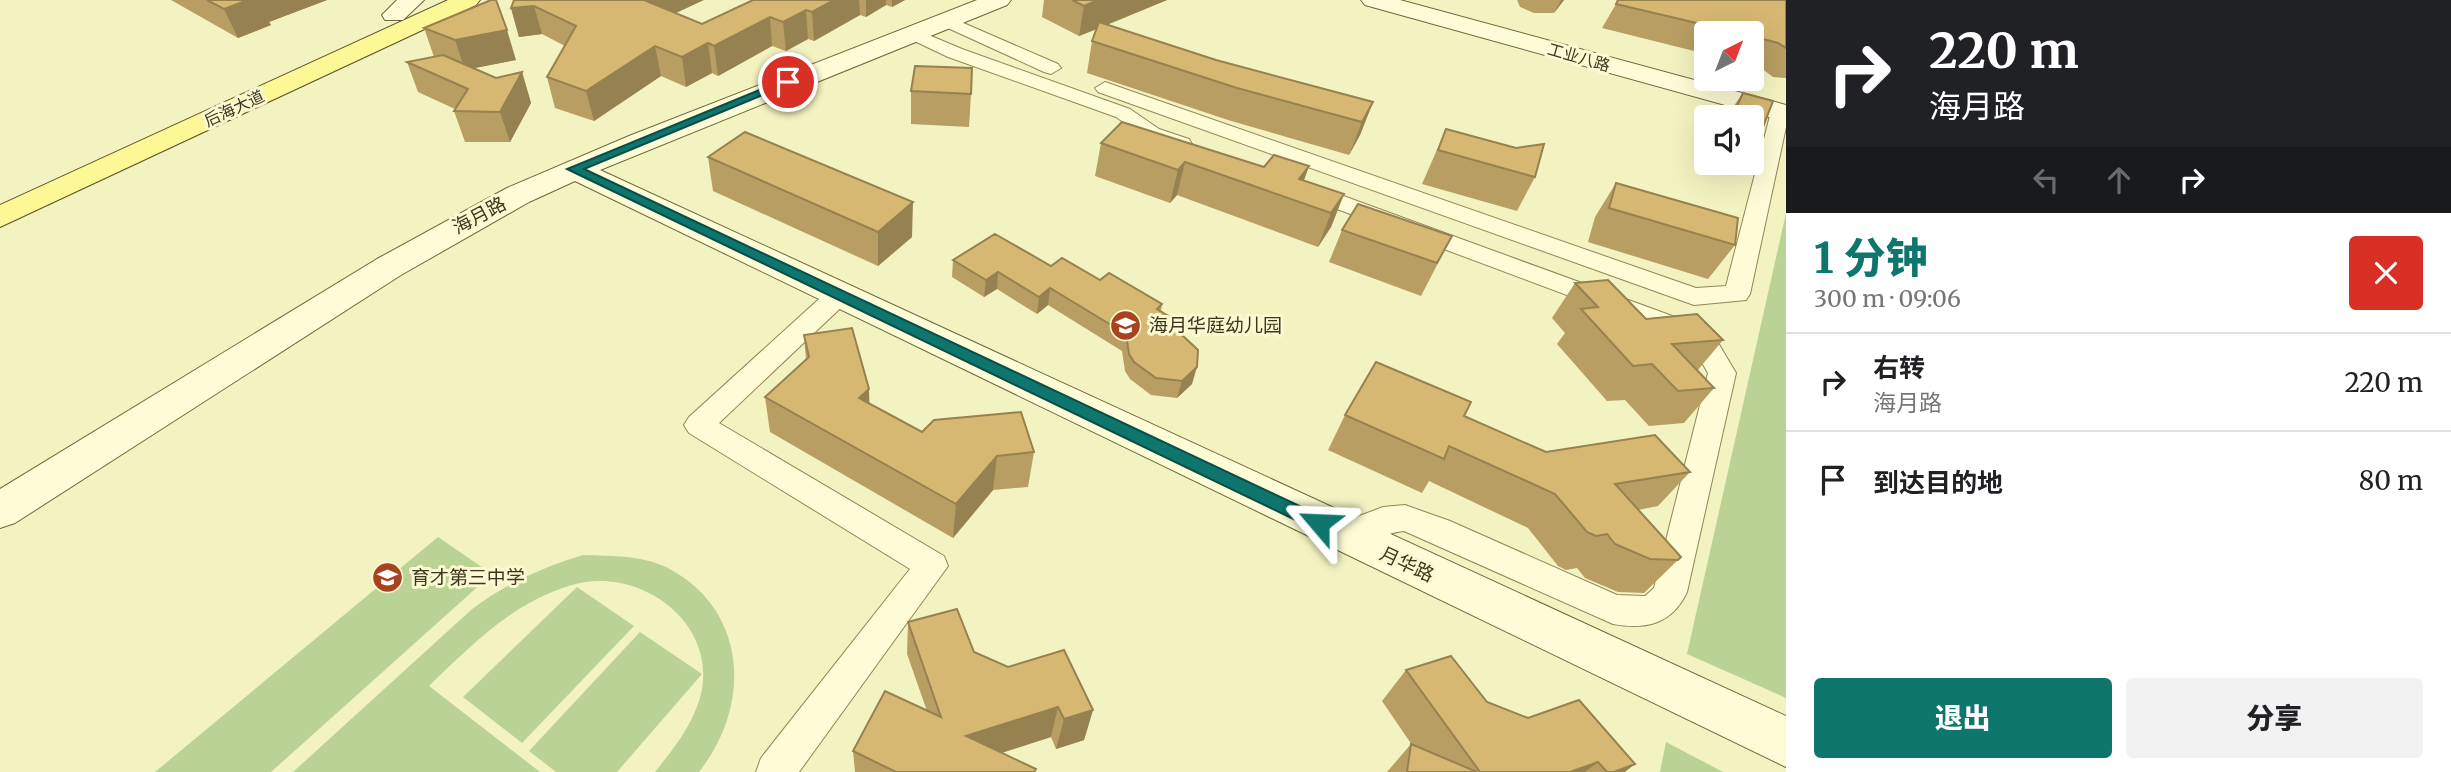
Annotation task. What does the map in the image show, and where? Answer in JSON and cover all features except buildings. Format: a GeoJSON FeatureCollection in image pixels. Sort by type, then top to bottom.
{"type":"FeatureCollection","features":[{"type":"Feature","properties":{"kind":"main road","name":"后海大道"},"geometry":{"type":"LineString","coordinates":[[0,192],[403,7],[426,0]]}},
{"type":"Feature","properties":{"kind":"main road","name":"后海大道"},"geometry":{"type":"LineString","coordinates":[[0,217],[468,0]]}},
{"type":"Feature","properties":{"kind":"street","name":"海月路"},"geometry":{"type":"LineString","coordinates":[[0,510],[401,260],[490,209],[573,169],[999,0]]}},
{"type":"Feature","properties":{"kind":"street","name":"工业八路"},"geometry":{"type":"LineString","coordinates":[[1373,0],[1784,110]]}},
{"type":"Feature","properties":{"kind":"street","name":"工业八路"},"geometry":{"type":"LineString","coordinates":[[1407,0],[1784,110]]}},
{"type":"Feature","properties":{"kind":"street"},"geometry":{"type":"LineString","coordinates":[[945,20],[1034,62],[1694,298],[1737,294],[1784,110]]}},
{"type":"Feature","properties":{"kind":"street"},"geometry":{"type":"LineString","coordinates":[[912,33],[955,54],[1123,113],[1152,133],[1203,152]]}},
{"type":"Feature","properties":{"kind":"street","name":"月华路"},"geometry":{"type":"LineString","coordinates":[[573,169],[1786,742]]}},
{"type":"Feature","properties":{"kind":"street"},"geometry":{"type":"LineString","coordinates":[[1281,180],[1677,327],[1707,348],[1722,373],[1670,592],[1664,604],[1652,611],[1635,613],[1613,609],[1439,530],[1405,518],[1383,520],[1344,535]]}},
{"type":"Feature","properties":{"kind":"street"},"geometry":{"type":"LineString","coordinates":[[775,772],[932,566],[698,425],[839,295]]}},
{"type":"Feature","properties":{"kind":"green space"},"geometry":{"type":"Polygon","coordinates":[[[1786,213],[1786,698],[1687,654],[1786,213]]]}},
{"type":"Feature","properties":{"kind":"green space"},"geometry":{"type":"Polygon","coordinates":[[[438,537],[492,574],[271,772],[155,772],[438,537]]]}},
{"type":"Feature","properties":{"kind":"green space"},"geometry":{"type":"Polygon","coordinates":[[[583,555],[627,557],[668,568],[694,586],[714,608],[727,633],[733,661],[734,689],[728,718],[716,746],[699,772],[655,772],[684,733],[699,701],[703,664],[696,641],[683,620],[666,604],[645,591],[621,583],[597,581],[572,585],[531,602],[495,626],[429,686],[540,772],[293,772],[471,610],[525,577],[583,555]]]}},
{"type":"Feature","properties":{"kind":"green space"},"geometry":{"type":"Polygon","coordinates":[[[577,587],[634,626],[522,743],[463,697],[577,587]]]}},
{"type":"Feature","properties":{"kind":"green space"},"geometry":{"type":"Polygon","coordinates":[[[640,632],[702,674],[617,772],[556,772],[529,751],[640,632]]]}},
{"type":"Feature","properties":{"kind":"green space"},"geometry":{"type":"Polygon","coordinates":[[[1666,742],[1723,772],[1660,772],[1666,742]]]}},
{"type":"Feature","properties":{"kind":"place","name":"海月华庭幼儿园"},"geometry":{"type":"Point","coordinates":[1126,325]}},
{"type":"Feature","properties":{"kind":"place","name":"育才第三中学"},"geometry":{"type":"Point","coordinates":[388,577]}},
{"type":"Feature","properties":{"kind":"route"},"geometry":{"type":"LineString","coordinates":[[788,82],[573,169],[1319,523]]}}]}
